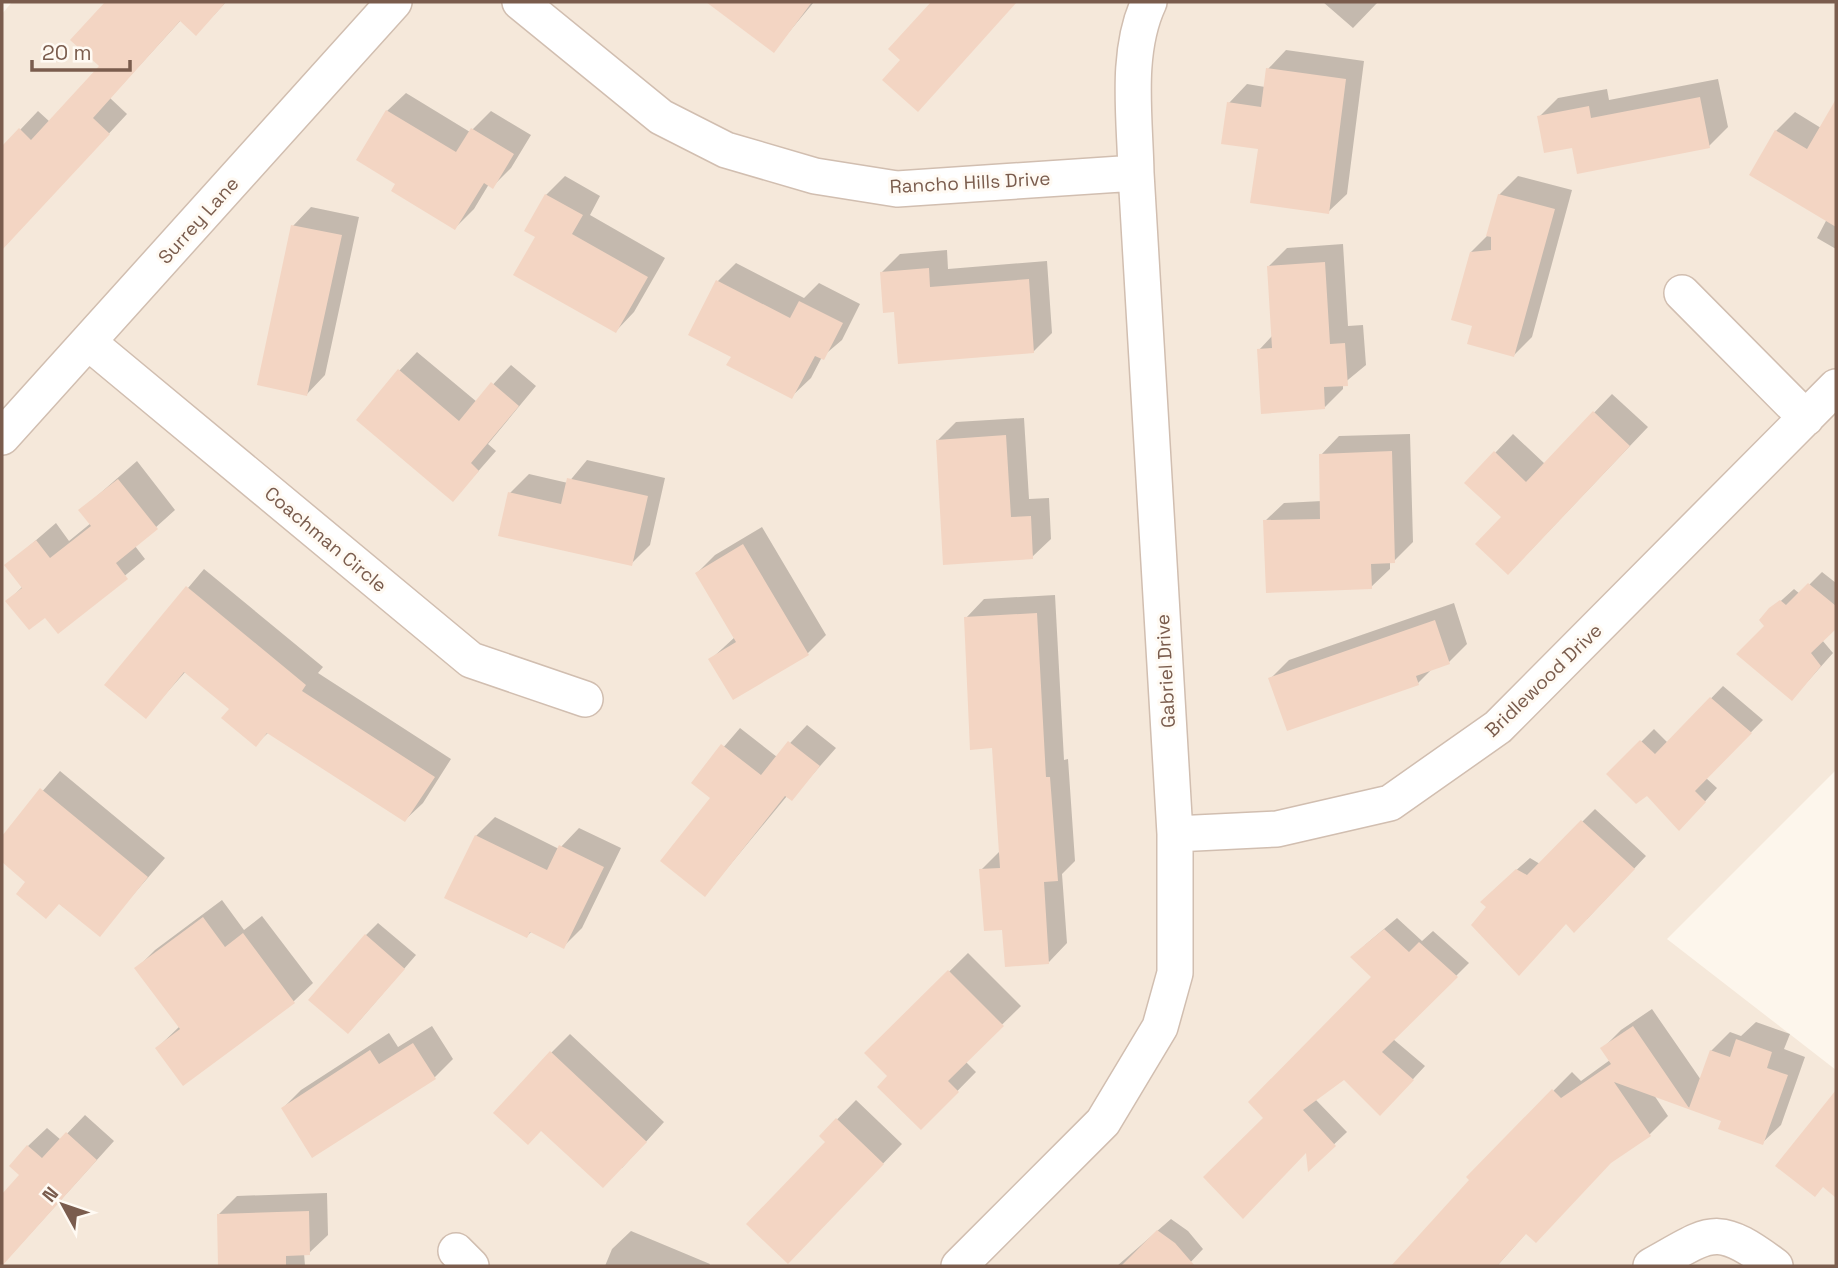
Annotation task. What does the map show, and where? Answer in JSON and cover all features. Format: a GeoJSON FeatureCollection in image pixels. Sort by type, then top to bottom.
{"type":"FeatureCollection","features":[{"type":"Feature","properties":{"kind":"street","name":"Surrey Lane"},"geometry":{"type":"LineString","coordinates":[[2,437],[394,2]]}},
{"type":"Feature","properties":{"kind":"street","name":"Rancho Hills Drive"},"geometry":{"type":"LineString","coordinates":[[520,2],[662,117],[726,150],[815,176],[897,189],[1136,173]]}},
{"type":"Feature","properties":{"kind":"street","name":"Gabriel Drive"},"geometry":{"type":"LineString","coordinates":[[959,1266],[1103,1122],[1160,1027],[1175,973],[1175,834],[1136,173],[1134,70],[1143,14],[1149,2]]}},
{"type":"Feature","properties":{"kind":"street"},"geometry":{"type":"LineString","coordinates":[[1682,293],[1806,418]]}},
{"type":"Feature","properties":{"kind":"street","name":"Coachman Circle"},"geometry":{"type":"LineString","coordinates":[[88,342],[471,660],[585,699]]}},
{"type":"Feature","properties":{"kind":"street","name":"Bridlewood Drive"},"geometry":{"type":"LineString","coordinates":[[1175,834],[1277,829],[1390,803],[1498,727],[1836,387]]}},
{"type":"Feature","properties":{"kind":"street"},"geometry":{"type":"LineString","coordinates":[[1651,1266],[1706,1235],[1740,1240],[1774,1266]]}},
{"type":"Feature","properties":{"kind":"shaded area"},"geometry":{"type":"Polygon","coordinates":[[[12,2],[1836,2],[1836,770],[1667,939],[1836,1070],[1836,1266],[2,1266],[2,14],[12,2]]]}},
{"type":"Feature","properties":{"kind":"building"},"geometry":{"type":"Polygon","coordinates":[[[105,2],[226,2],[196,36],[180,21],[93,118],[110,134],[2,250],[2,146],[19,128],[31,140],[99,66],[70,40],[105,2]]]}},
{"type":"Feature","properties":{"kind":"building"},"geometry":{"type":"Polygon","coordinates":[[[706,2],[812,2],[774,53],[706,2]]]}},
{"type":"Feature","properties":{"kind":"building"},"geometry":{"type":"Polygon","coordinates":[[[931,2],[1017,2],[918,112],[882,80],[900,60],[888,49],[931,2]]]}},
{"type":"Feature","properties":{"kind":"building"},"geometry":{"type":"Polygon","coordinates":[[[1266,68],[1346,79],[1329,214],[1250,203],[1258,149],[1221,144],[1227,102],[1261,107],[1266,68]]]}},
{"type":"Feature","properties":{"kind":"building"},"geometry":{"type":"Polygon","coordinates":[[[1700,97],[1710,148],[1577,174],[1572,148],[1544,153],[1537,116],[1589,106],[1591,118],[1700,97]]]}},
{"type":"Feature","properties":{"kind":"building"},"geometry":{"type":"Polygon","coordinates":[[[1836,99],[1836,227],[1749,175],[1775,130],[1807,149],[1836,99]]]}},
{"type":"Feature","properties":{"kind":"building"},"geometry":{"type":"Polygon","coordinates":[[[386,110],[456,152],[471,128],[514,154],[493,189],[484,183],[455,230],[391,191],[395,184],[356,160],[386,110]]]}},
{"type":"Feature","properties":{"kind":"building"},"geometry":{"type":"Polygon","coordinates":[[[545,194],[583,215],[572,234],[648,277],[616,333],[513,275],[535,237],[524,231],[545,194]]]}},
{"type":"Feature","properties":{"kind":"building"},"geometry":{"type":"Polygon","coordinates":[[[1498,194],[1555,209],[1514,357],[1467,344],[1472,326],[1451,320],[1470,252],[1491,250],[1491,237],[1486,236],[1498,194]]]}},
{"type":"Feature","properties":{"kind":"building"},"geometry":{"type":"Polygon","coordinates":[[[291,225],[342,235],[307,396],[257,385],[291,225]]]}},
{"type":"Feature","properties":{"kind":"building"},"geometry":{"type":"Polygon","coordinates":[[[1325,262],[1330,344],[1345,343],[1348,386],[1324,387],[1325,409],[1261,414],[1257,349],[1272,348],[1267,266],[1325,262]]]}},
{"type":"Feature","properties":{"kind":"building"},"geometry":{"type":"Polygon","coordinates":[[[929,268],[930,287],[1029,279],[1034,353],[898,364],[894,312],[883,313],[880,272],[929,268]]]}},
{"type":"Feature","properties":{"kind":"building"},"geometry":{"type":"Polygon","coordinates":[[[716,280],[790,318],[799,301],[843,323],[824,360],[815,356],[792,399],[726,365],[731,357],[688,335],[716,280]]]}},
{"type":"Feature","properties":{"kind":"building"},"geometry":{"type":"Polygon","coordinates":[[[398,369],[459,421],[491,382],[519,406],[471,463],[479,471],[453,502],[356,420],[398,369]]]}},
{"type":"Feature","properties":{"kind":"building"},"geometry":{"type":"Polygon","coordinates":[[[1593,411],[1630,446],[1508,575],[1475,544],[1501,517],[1464,483],[1494,451],[1526,482],[1593,411]]]}},
{"type":"Feature","properties":{"kind":"building"},"geometry":{"type":"Polygon","coordinates":[[[1006,435],[1011,517],[1031,516],[1033,559],[943,565],[936,440],[1006,435]]]}},
{"type":"Feature","properties":{"kind":"building"},"geometry":{"type":"Polygon","coordinates":[[[1392,451],[1395,563],[1371,564],[1372,589],[1266,593],[1263,520],[1320,519],[1319,454],[1392,451]]]}},
{"type":"Feature","properties":{"kind":"building"},"geometry":{"type":"Polygon","coordinates":[[[567,478],[648,496],[632,566],[498,536],[508,492],[561,504],[567,478]]]}},
{"type":"Feature","properties":{"kind":"building"},"geometry":{"type":"Polygon","coordinates":[[[118,479],[158,529],[116,563],[128,579],[58,634],[45,618],[29,630],[5,601],[22,588],[4,565],[36,540],[50,558],[91,526],[78,510],[118,479]]]}},
{"type":"Feature","properties":{"kind":"building"},"geometry":{"type":"Polygon","coordinates":[[[743,544],[809,655],[733,700],[708,659],[736,642],[695,573],[743,544]]]}},
{"type":"Feature","properties":{"kind":"building"},"geometry":{"type":"Polygon","coordinates":[[[1808,583],[1836,606],[1836,629],[1811,653],[1821,666],[1792,701],[1736,654],[1764,626],[1759,620],[1769,608],[1780,600],[1786,605],[1808,583]]]}},
{"type":"Feature","properties":{"kind":"building"},"geometry":{"type":"Polygon","coordinates":[[[186,586],[306,685],[302,691],[435,777],[405,822],[267,733],[256,747],[221,718],[229,709],[184,672],[146,719],[104,685],[186,586]]]}},
{"type":"Feature","properties":{"kind":"building"},"geometry":{"type":"Polygon","coordinates":[[[1037,613],[1046,777],[1050,777],[1058,881],[1044,882],[1049,964],[1005,967],[1002,930],[984,931],[979,869],[1000,868],[992,748],[970,750],[964,617],[1037,613]]]}},
{"type":"Feature","properties":{"kind":"building"},"geometry":{"type":"Polygon","coordinates":[[[1435,620],[1450,664],[1416,676],[1419,685],[1287,731],[1268,678],[1435,620]]]}},
{"type":"Feature","properties":{"kind":"building"},"geometry":{"type":"Polygon","coordinates":[[[1710,697],[1752,733],[1695,791],[1706,802],[1679,831],[1647,796],[1636,804],[1606,774],[1640,740],[1655,754],[1710,697]]]}},
{"type":"Feature","properties":{"kind":"building"},"geometry":{"type":"Polygon","coordinates":[[[788,741],[820,766],[792,801],[785,796],[705,897],[660,861],[710,798],[691,783],[721,744],[761,775],[788,741]]]}},
{"type":"Feature","properties":{"kind":"building"},"geometry":{"type":"Polygon","coordinates":[[[40,788],[148,877],[100,937],[59,904],[46,919],[16,894],[25,882],[2,862],[2,836],[40,788]]]}},
{"type":"Feature","properties":{"kind":"building"},"geometry":{"type":"Polygon","coordinates":[[[1581,820],[1635,869],[1574,933],[1566,924],[1519,976],[1471,925],[1486,907],[1480,902],[1516,869],[1527,875],[1581,820]]]}},
{"type":"Feature","properties":{"kind":"building"},"geometry":{"type":"Polygon","coordinates":[[[475,835],[547,870],[559,845],[604,867],[564,949],[530,932],[527,938],[444,898],[475,835]]]}},
{"type":"Feature","properties":{"kind":"building"},"geometry":{"type":"Polygon","coordinates":[[[203,917],[225,947],[243,933],[295,1003],[183,1086],[155,1048],[180,1029],[134,968],[203,917]]]}},
{"type":"Feature","properties":{"kind":"building"},"geometry":{"type":"Polygon","coordinates":[[[1384,929],[1409,952],[1419,942],[1458,977],[1382,1052],[1414,1080],[1380,1116],[1344,1080],[1303,1110],[1336,1146],[1308,1172],[1306,1153],[1243,1219],[1203,1177],[1263,1118],[1248,1102],[1371,977],[1350,957],[1384,929]]]}},
{"type":"Feature","properties":{"kind":"building"},"geometry":{"type":"Polygon","coordinates":[[[365,934],[405,969],[348,1034],[308,1000],[365,934]]]}},
{"type":"Feature","properties":{"kind":"building"},"geometry":{"type":"Polygon","coordinates":[[[948,970],[1004,1026],[948,1081],[959,1092],[921,1130],[877,1087],[887,1076],[864,1053],[948,970]]]}},
{"type":"Feature","properties":{"kind":"building"},"geometry":{"type":"Polygon","coordinates":[[[1633,1026],[1689,1108],[1710,1050],[1730,1057],[1736,1039],[1772,1052],[1767,1068],[1788,1075],[1763,1145],[1718,1129],[1721,1121],[1614,1082],[1651,1136],[1611,1163],[1536,1243],[1526,1234],[1497,1266],[1391,1266],[1469,1180],[1466,1177],[1552,1089],[1561,1098],[1611,1064],[1600,1048],[1633,1026]]]}},
{"type":"Feature","properties":{"kind":"building"},"geometry":{"type":"Polygon","coordinates":[[[413,1043],[436,1079],[312,1158],[281,1108],[370,1050],[379,1064],[413,1043]]]}},
{"type":"Feature","properties":{"kind":"building"},"geometry":{"type":"Polygon","coordinates":[[[550,1051],[647,1142],[603,1188],[541,1131],[528,1145],[493,1113],[550,1051]]]}},
{"type":"Feature","properties":{"kind":"building"},"geometry":{"type":"Polygon","coordinates":[[[1836,1090],[1836,1198],[1823,1187],[1815,1197],[1775,1166],[1836,1090]]]}},
{"type":"Feature","properties":{"kind":"building"},"geometry":{"type":"Polygon","coordinates":[[[836,1118],[884,1164],[788,1264],[746,1224],[825,1142],[819,1136],[836,1118]]]}},
{"type":"Feature","properties":{"kind":"building"},"geometry":{"type":"Polygon","coordinates":[[[66,1132],[97,1160],[2,1266],[2,1194],[19,1175],[9,1166],[27,1145],[42,1158],[66,1132]]]}},
{"type":"Feature","properties":{"kind":"building"},"geometry":{"type":"Polygon","coordinates":[[[309,1211],[310,1255],[286,1256],[286,1266],[218,1266],[217,1214],[309,1211]]]}},
{"type":"Feature","properties":{"kind":"building"},"geometry":{"type":"Polygon","coordinates":[[[1157,1230],[1175,1243],[1195,1266],[1121,1266],[1157,1230]]]}}]}
